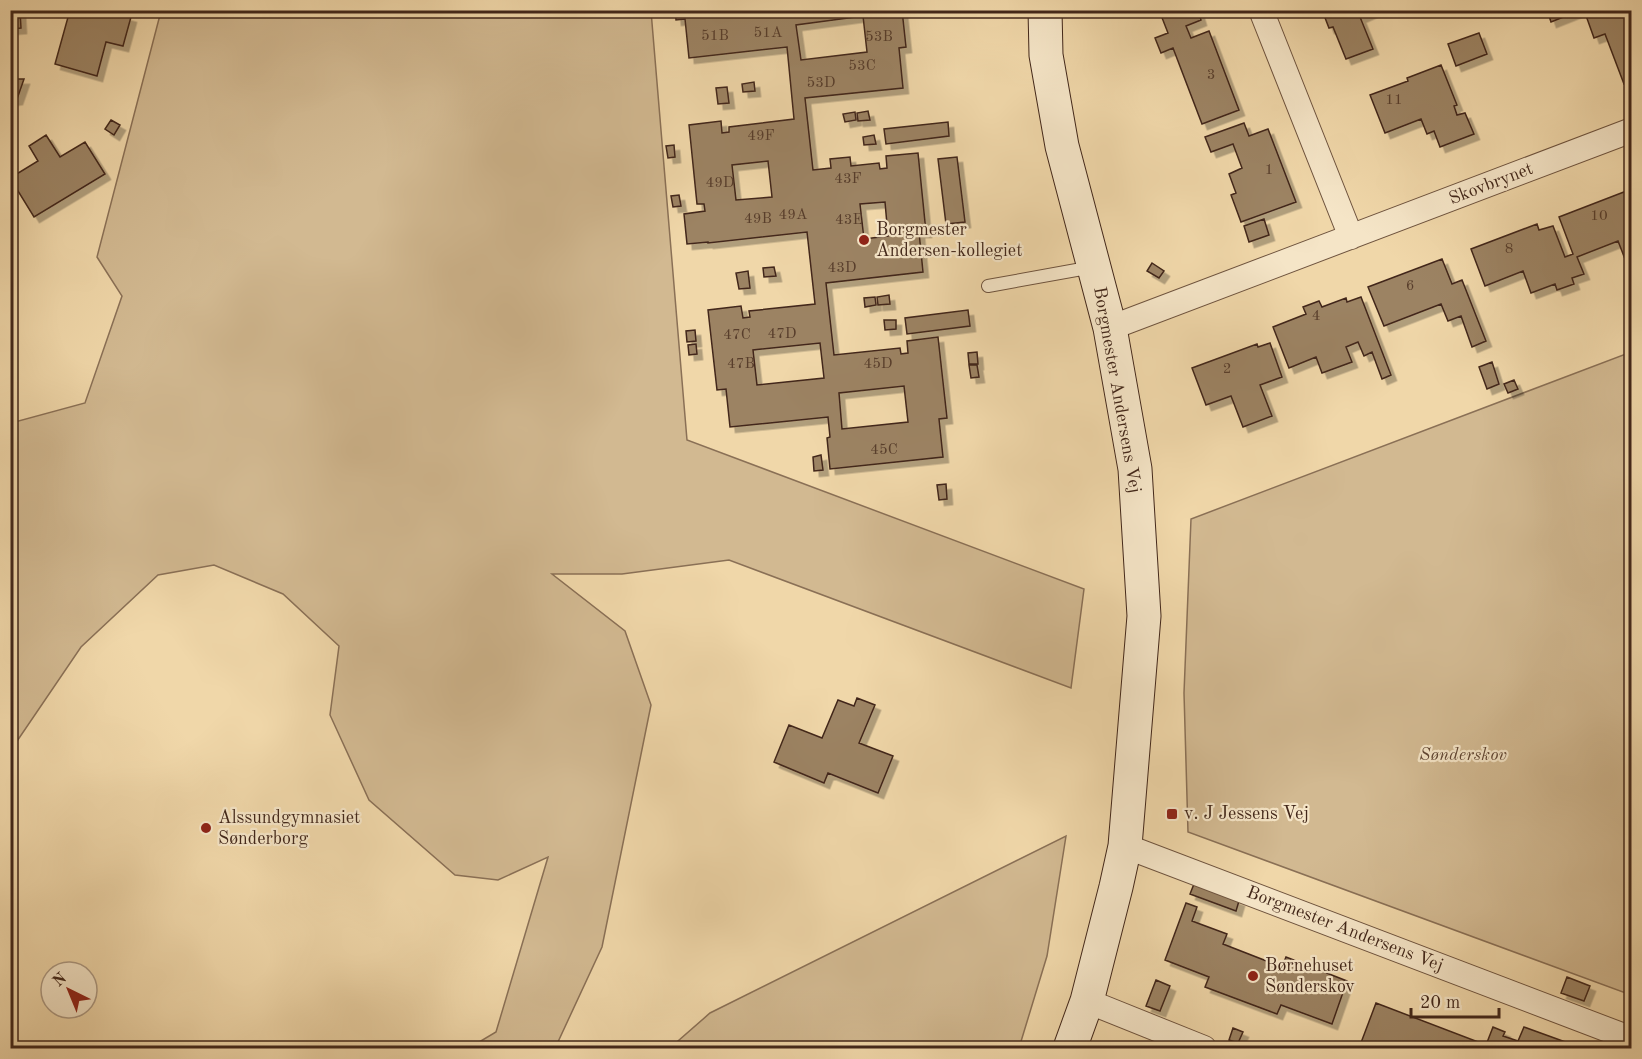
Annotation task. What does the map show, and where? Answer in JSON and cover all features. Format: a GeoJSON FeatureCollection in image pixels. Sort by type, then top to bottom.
{"type":"FeatureCollection","features":[{"type":"Feature","properties":{"kind":"street","name":"Borgmester Andersens Vej"},"geometry":{"type":"LineString","coordinates":[[1045,10],[1046,55],[1062,146],[1110,328],[1135,469],[1144,616],[1125,846],[1087,1000],[1070,1048]]}},
{"type":"Feature","properties":{"kind":"street"},"geometry":{"type":"LineString","coordinates":[[1260,10],[1351,237]]}},
{"type":"Feature","properties":{"kind":"street","name":"Skovbrynet"},"geometry":{"type":"LineString","coordinates":[[1110,328],[1632,130]]}},
{"type":"Feature","properties":{"kind":"street","name":"Borgmester Andersens Vej"},"geometry":{"type":"LineString","coordinates":[[1125,846],[1632,1039]]}},
{"type":"Feature","properties":{"kind":"street"},"geometry":{"type":"LineString","coordinates":[[1087,1000],[1204,1048]]}},
{"type":"Feature","properties":{"kind":"lane"},"geometry":{"type":"LineString","coordinates":[[988,286],[1094,267]]}},
{"type":"Feature","properties":{"kind":"green space"},"geometry":{"type":"Polygon","coordinates":[[[161,11],[651,11],[687,440],[1084,589],[1071,688],[729,560],[622,574],[552,574],[625,631],[651,705],[602,947],[557,1044],[552,1048],[469,1048],[496,1032],[548,857],[498,880],[455,875],[369,800],[330,715],[339,646],[283,594],[214,565],[158,575],[81,647],[11,750],[11,423],[85,403],[122,296],[97,257],[161,11]]]}},
{"type":"Feature","properties":{"kind":"green space","name":"Sønderskov"},"geometry":{"type":"Polygon","coordinates":[[[1631,352],[1631,995],[1188,832],[1184,693],[1191,519],[1631,352]]]}},
{"type":"Feature","properties":{"kind":"green space"},"geometry":{"type":"Polygon","coordinates":[[[1066,836],[1047,956],[1019,1048],[670,1048],[710,1013],[1066,836]]]}},
{"type":"Feature","properties":{"kind":"building"},"geometry":{"type":"Polygon","coordinates":[[[10,10],[20,10],[21,28],[10,29],[10,10]]]}},
{"type":"Feature","properties":{"kind":"building"},"geometry":{"type":"Polygon","coordinates":[[[70,10],[105,10],[131,17],[123,46],[106,42],[97,76],[55,64],[70,10]]]}},
{"type":"Feature","properties":{"kind":"building","name":"Borgmester Andersen-kollegiet"},"geometry":{"type":"Polygon","coordinates":[[[675,10],[716,10],[716,15],[755,10],[902,10],[906,47],[899,48],[903,88],[805,98],[813,170],[831,168],[830,159],[850,157],[851,166],[879,163],[880,169],[887,168],[886,156],[918,153],[926,232],[919,232],[923,272],[826,283],[834,355],[900,348],[901,354],[908,353],[907,341],[938,337],[947,418],[939,419],[943,457],[830,469],[827,438],[830,437],[828,417],[730,427],[726,389],[717,390],[708,310],[741,306],[743,318],[750,317],[749,311],[815,304],[807,232],[687,244],[684,214],[705,211],[704,204],[697,204],[689,125],[721,121],[722,133],[729,132],[729,127],[794,119],[787,47],[689,58],[685,19],[676,20],[675,10]],[[863,16],[796,25],[801,60],[867,52],[863,16]],[[768,161],[732,165],[736,200],[772,197],[768,161]],[[885,202],[860,204],[864,239],[888,236],[885,202]],[[820,343],[753,350],[757,385],[824,378],[820,343]],[[904,386],[839,393],[842,429],[908,422],[904,386]]]}},
{"type":"Feature","properties":{"kind":"building"},"geometry":{"type":"Polygon","coordinates":[[[1159,10],[1198,10],[1201,20],[1186,26],[1191,38],[1209,31],[1239,110],[1202,124],[1173,48],[1161,53],[1155,38],[1168,33],[1159,10]]]}},
{"type":"Feature","properties":{"kind":"building"},"geometry":{"type":"Polygon","coordinates":[[[1322,10],[1376,10],[1360,17],[1373,49],[1346,59],[1333,27],[1329,28],[1322,10]]]}},
{"type":"Feature","properties":{"kind":"building"},"geometry":{"type":"Polygon","coordinates":[[[1547,10],[1581,10],[1551,22],[1547,10]]]}},
{"type":"Feature","properties":{"kind":"building"},"geometry":{"type":"Polygon","coordinates":[[[1584,10],[1632,10],[1632,81],[1624,84],[1605,34],[1594,38],[1584,10]]]}},
{"type":"Feature","properties":{"kind":"building"},"geometry":{"type":"Polygon","coordinates":[[[1479,33],[1487,54],[1456,66],[1448,44],[1479,33]]]}},
{"type":"Feature","properties":{"kind":"building"},"geometry":{"type":"Polygon","coordinates":[[[1441,65],[1457,105],[1454,106],[1457,115],[1465,113],[1474,134],[1440,147],[1434,131],[1427,134],[1421,119],[1385,133],[1370,95],[1408,81],[1407,78],[1441,65]]]}},
{"type":"Feature","properties":{"kind":"building"},"geometry":{"type":"Polygon","coordinates":[[[12,79],[24,79],[17,99],[10,100],[12,79]]]}},
{"type":"Feature","properties":{"kind":"building"},"geometry":{"type":"Polygon","coordinates":[[[754,82],[755,91],[743,92],[742,84],[754,82]]]}},
{"type":"Feature","properties":{"kind":"building"},"geometry":{"type":"Polygon","coordinates":[[[727,87],[729,103],[718,104],[716,88],[727,87]]]}},
{"type":"Feature","properties":{"kind":"building"},"geometry":{"type":"Polygon","coordinates":[[[868,111],[870,120],[858,121],[857,113],[868,111]]]}},
{"type":"Feature","properties":{"kind":"building"},"geometry":{"type":"Polygon","coordinates":[[[855,112],[856,120],[845,122],[843,114],[855,112]]]}},
{"type":"Feature","properties":{"kind":"building"},"geometry":{"type":"Polygon","coordinates":[[[111,120],[120,125],[114,135],[105,129],[111,120]]]}},
{"type":"Feature","properties":{"kind":"building"},"geometry":{"type":"Polygon","coordinates":[[[948,122],[949,136],[886,144],[884,129],[948,122]]]}},
{"type":"Feature","properties":{"kind":"building"},"geometry":{"type":"Polygon","coordinates":[[[1244,123],[1249,136],[1268,129],[1296,202],[1241,222],[1231,195],[1236,193],[1229,174],[1242,168],[1233,144],[1211,152],[1205,137],[1244,123]]]}},
{"type":"Feature","properties":{"kind":"building"},"geometry":{"type":"Polygon","coordinates":[[[46,135],[60,157],[85,142],[105,174],[34,217],[10,178],[38,161],[29,146],[46,135]]]}},
{"type":"Feature","properties":{"kind":"building"},"geometry":{"type":"Polygon","coordinates":[[[874,135],[876,144],[864,145],[863,137],[874,135]]]}},
{"type":"Feature","properties":{"kind":"building"},"geometry":{"type":"Polygon","coordinates":[[[674,145],[675,157],[668,158],[666,146],[674,145]]]}},
{"type":"Feature","properties":{"kind":"building"},"geometry":{"type":"Polygon","coordinates":[[[957,157],[965,222],[946,224],[938,159],[957,157]]]}},
{"type":"Feature","properties":{"kind":"building"},"geometry":{"type":"Polygon","coordinates":[[[1629,190],[1632,197],[1632,257],[1625,259],[1618,241],[1577,257],[1584,274],[1572,278],[1574,284],[1557,290],[1555,284],[1531,293],[1523,271],[1485,286],[1471,249],[1537,224],[1539,230],[1553,226],[1565,257],[1573,254],[1559,217],[1629,190]]]}},
{"type":"Feature","properties":{"kind":"building"},"geometry":{"type":"Polygon","coordinates":[[[679,195],[681,206],[673,207],[671,196],[679,195]]]}},
{"type":"Feature","properties":{"kind":"building"},"geometry":{"type":"Polygon","coordinates":[[[1264,219],[1269,235],[1249,242],[1244,226],[1264,219]]]}},
{"type":"Feature","properties":{"kind":"building"},"geometry":{"type":"Polygon","coordinates":[[[1442,259],[1452,284],[1462,280],[1486,341],[1472,347],[1461,316],[1448,321],[1441,304],[1384,326],[1368,287],[1442,259]]]}},
{"type":"Feature","properties":{"kind":"building"},"geometry":{"type":"Polygon","coordinates":[[[1152,263],[1164,271],[1159,278],[1147,271],[1152,263]]]}},
{"type":"Feature","properties":{"kind":"building"},"geometry":{"type":"Polygon","coordinates":[[[774,267],[776,276],[764,277],[763,268],[774,267]]]}},
{"type":"Feature","properties":{"kind":"building"},"geometry":{"type":"Polygon","coordinates":[[[748,271],[750,288],[739,289],[736,273],[748,271]]]}},
{"type":"Feature","properties":{"kind":"building"},"geometry":{"type":"Polygon","coordinates":[[[889,295],[890,304],[878,305],[877,297],[889,295]]]}},
{"type":"Feature","properties":{"kind":"building"},"geometry":{"type":"Polygon","coordinates":[[[875,297],[876,305],[865,307],[864,298],[875,297]]]}},
{"type":"Feature","properties":{"kind":"building"},"geometry":{"type":"Polygon","coordinates":[[[1361,297],[1391,375],[1382,379],[1372,352],[1364,356],[1358,342],[1346,347],[1352,362],[1322,373],[1316,357],[1289,368],[1273,327],[1306,314],[1303,307],[1319,301],[1322,307],[1346,298],[1347,302],[1361,297]]]}},
{"type":"Feature","properties":{"kind":"building"},"geometry":{"type":"Polygon","coordinates":[[[968,310],[970,326],[907,334],[905,318],[968,310]]]}},
{"type":"Feature","properties":{"kind":"building"},"geometry":{"type":"Polygon","coordinates":[[[884,320],[896,320],[896,329],[885,330],[884,320]]]}},
{"type":"Feature","properties":{"kind":"building"},"geometry":{"type":"Polygon","coordinates":[[[695,330],[696,341],[687,342],[686,331],[695,330]]]}},
{"type":"Feature","properties":{"kind":"building"},"geometry":{"type":"Polygon","coordinates":[[[1270,343],[1282,377],[1260,385],[1272,416],[1243,427],[1231,396],[1206,405],[1192,368],[1257,344],[1258,347],[1270,343]]]}},
{"type":"Feature","properties":{"kind":"building"},"geometry":{"type":"Polygon","coordinates":[[[696,344],[697,354],[689,355],[688,345],[696,344]]]}},
{"type":"Feature","properties":{"kind":"building"},"geometry":{"type":"Polygon","coordinates":[[[977,352],[978,364],[969,364],[968,353],[977,352]]]}},
{"type":"Feature","properties":{"kind":"building"},"geometry":{"type":"Polygon","coordinates":[[[1492,362],[1499,384],[1487,389],[1479,367],[1492,362]]]}},
{"type":"Feature","properties":{"kind":"building"},"geometry":{"type":"Polygon","coordinates":[[[969,365],[977,365],[979,377],[971,378],[969,365]]]}},
{"type":"Feature","properties":{"kind":"building"},"geometry":{"type":"Polygon","coordinates":[[[1514,380],[1518,389],[1508,393],[1504,384],[1514,380]]]}},
{"type":"Feature","properties":{"kind":"building"},"geometry":{"type":"Polygon","coordinates":[[[821,455],[823,470],[814,471],[813,457],[821,455]]]}},
{"type":"Feature","properties":{"kind":"building"},"geometry":{"type":"Polygon","coordinates":[[[946,484],[947,499],[939,500],[937,485],[946,484]]]}},
{"type":"Feature","properties":{"kind":"building"},"geometry":{"type":"Polygon","coordinates":[[[857,698],[875,705],[859,743],[893,756],[878,793],[828,773],[824,783],[774,762],[789,725],[822,738],[838,700],[854,706],[857,698]]]}},
{"type":"Feature","properties":{"kind":"building"},"geometry":{"type":"Polygon","coordinates":[[[1194,884],[1239,901],[1236,911],[1190,894],[1194,884]]]}},
{"type":"Feature","properties":{"kind":"building"},"geometry":{"type":"Polygon","coordinates":[[[1186,903],[1197,907],[1192,921],[1227,934],[1223,944],[1282,967],[1286,957],[1347,981],[1332,1024],[1281,1005],[1277,1014],[1205,987],[1209,977],[1165,960],[1186,903]]]}},
{"type":"Feature","properties":{"kind":"building"},"geometry":{"type":"Polygon","coordinates":[[[1567,977],[1590,986],[1584,1001],[1561,993],[1567,977]]]}},
{"type":"Feature","properties":{"kind":"building"},"geometry":{"type":"Polygon","coordinates":[[[1156,980],[1170,986],[1160,1011],[1146,1006],[1156,980]]]}},
{"type":"Feature","properties":{"kind":"building"},"geometry":{"type":"Polygon","coordinates":[[[1376,1003],[1486,1045],[1493,1027],[1505,1032],[1503,1036],[1518,1041],[1524,1027],[1582,1048],[1359,1048],[1376,1003]]]}},
{"type":"Feature","properties":{"kind":"building"},"geometry":{"type":"Polygon","coordinates":[[[1233,1028],[1243,1032],[1238,1043],[1229,1040],[1233,1028]]]}},
{"type":"Feature","properties":{"kind":"place","name":"Borgmester Andersen-kollegiet"},"geometry":{"type":"Point","coordinates":[864,240]}},
{"type":"Feature","properties":{"kind":"place","name":"v. J Jessens Vej"},"geometry":{"type":"Point","coordinates":[1172,814]}},
{"type":"Feature","properties":{"kind":"place","name":"Alssundgymnasiet Sønderborg"},"geometry":{"type":"Point","coordinates":[206,828]}},
{"type":"Feature","properties":{"kind":"place","name":"Børnehuset Sønderskov"},"geometry":{"type":"Point","coordinates":[1253,976]}}]}
